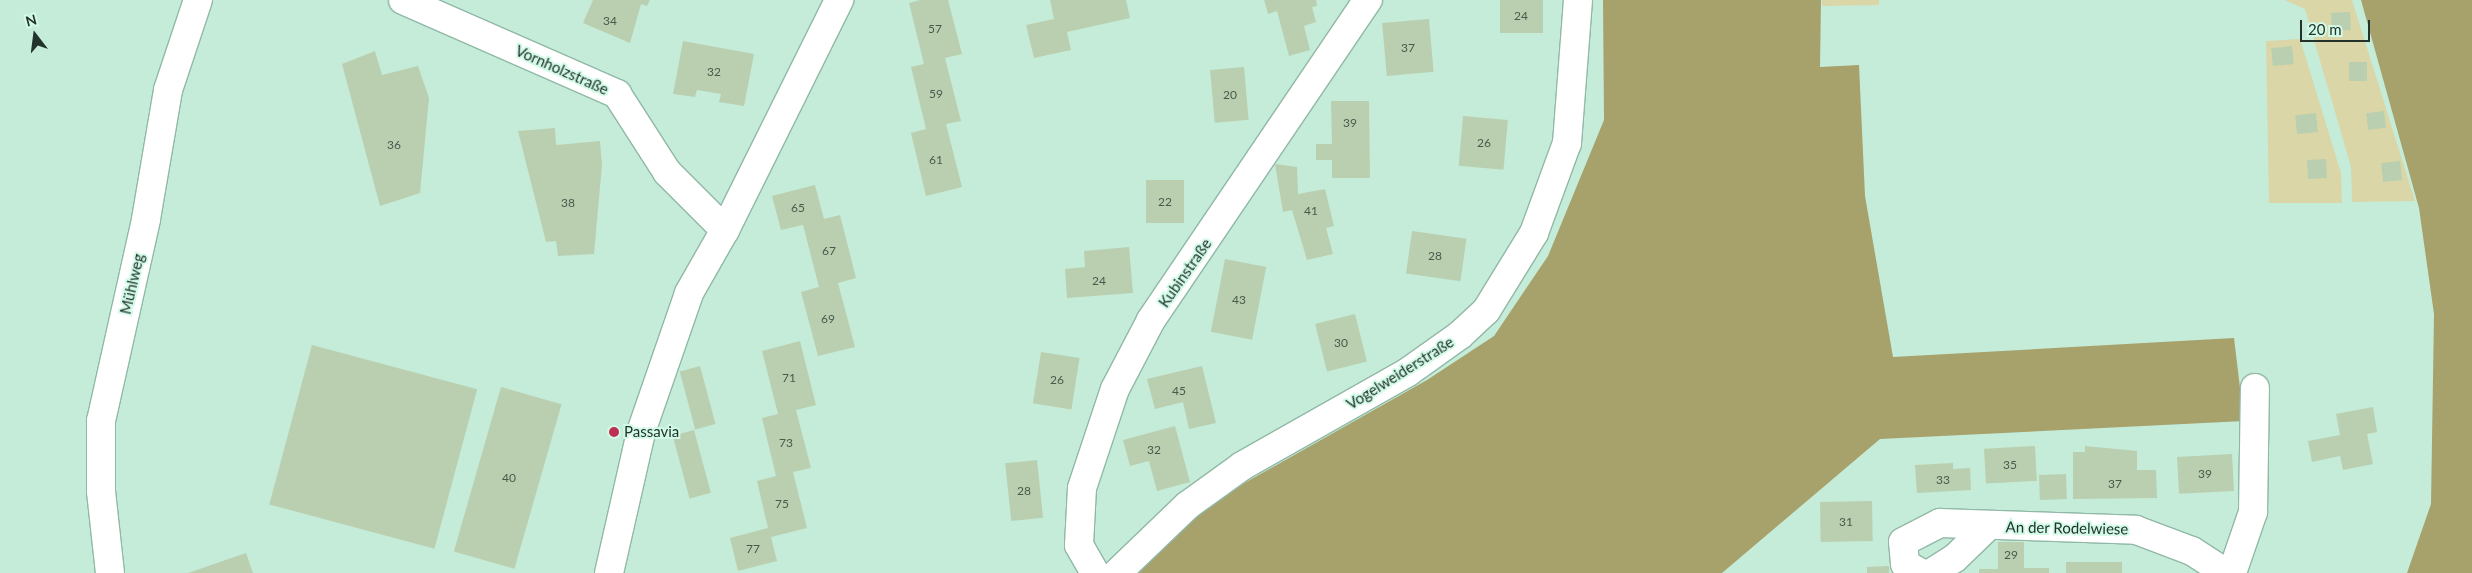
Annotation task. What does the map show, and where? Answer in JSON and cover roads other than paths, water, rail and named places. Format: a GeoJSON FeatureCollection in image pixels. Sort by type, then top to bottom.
{"type":"FeatureCollection","features":[{"type":"Feature","properties":{"kind":"street","name":"Mühlweg"},"geometry":{"type":"LineString","coordinates":[[110,573],[101,491],[101,421],[145,224],[168,90],[198,0]]}},
{"type":"Feature","properties":{"kind":"street","name":"Vornholzstraße"},"geometry":{"type":"LineString","coordinates":[[403,0],[617,94],[667,172],[725,230]]}},
{"type":"Feature","properties":{"kind":"street"},"geometry":{"type":"LineString","coordinates":[[609,573],[647,416],[689,293],[725,230],[839,0]]}},
{"type":"Feature","properties":{"kind":"street","name":"Kubinstraße"},"geometry":{"type":"LineString","coordinates":[[1095,573],[1079,545],[1078,524],[1082,488],[1115,389],[1152,320],[1368,0]]}},
{"type":"Feature","properties":{"kind":"street","name":"Vogelweiderstraße"},"geometry":{"type":"LineString","coordinates":[[1117,573],[1188,505],[1242,466],[1408,372],[1460,336],[1486,311],[1534,234],[1561,160],[1578,0]]}},
{"type":"Feature","properties":{"kind":"street"},"geometry":{"type":"LineString","coordinates":[[2232,573],[2253,512],[2255,388]]}},
{"type":"Feature","properties":{"kind":"street","name":"An der Rodelwiese"},"geometry":{"type":"LineString","coordinates":[[1921,573],[1905,564],[1903,542],[1940,523],[1987,527],[2136,530],[2192,551],[2226,573]]}},
{"type":"Feature","properties":{"kind":"street","name":"An der Rodelwiese"},"geometry":{"type":"LineString","coordinates":[[1931,573],[1955,558],[1987,527]]}},
{"type":"Feature","properties":{"kind":"place","name":"Passavia"},"geometry":{"type":"Point","coordinates":[614,432]}}]}
